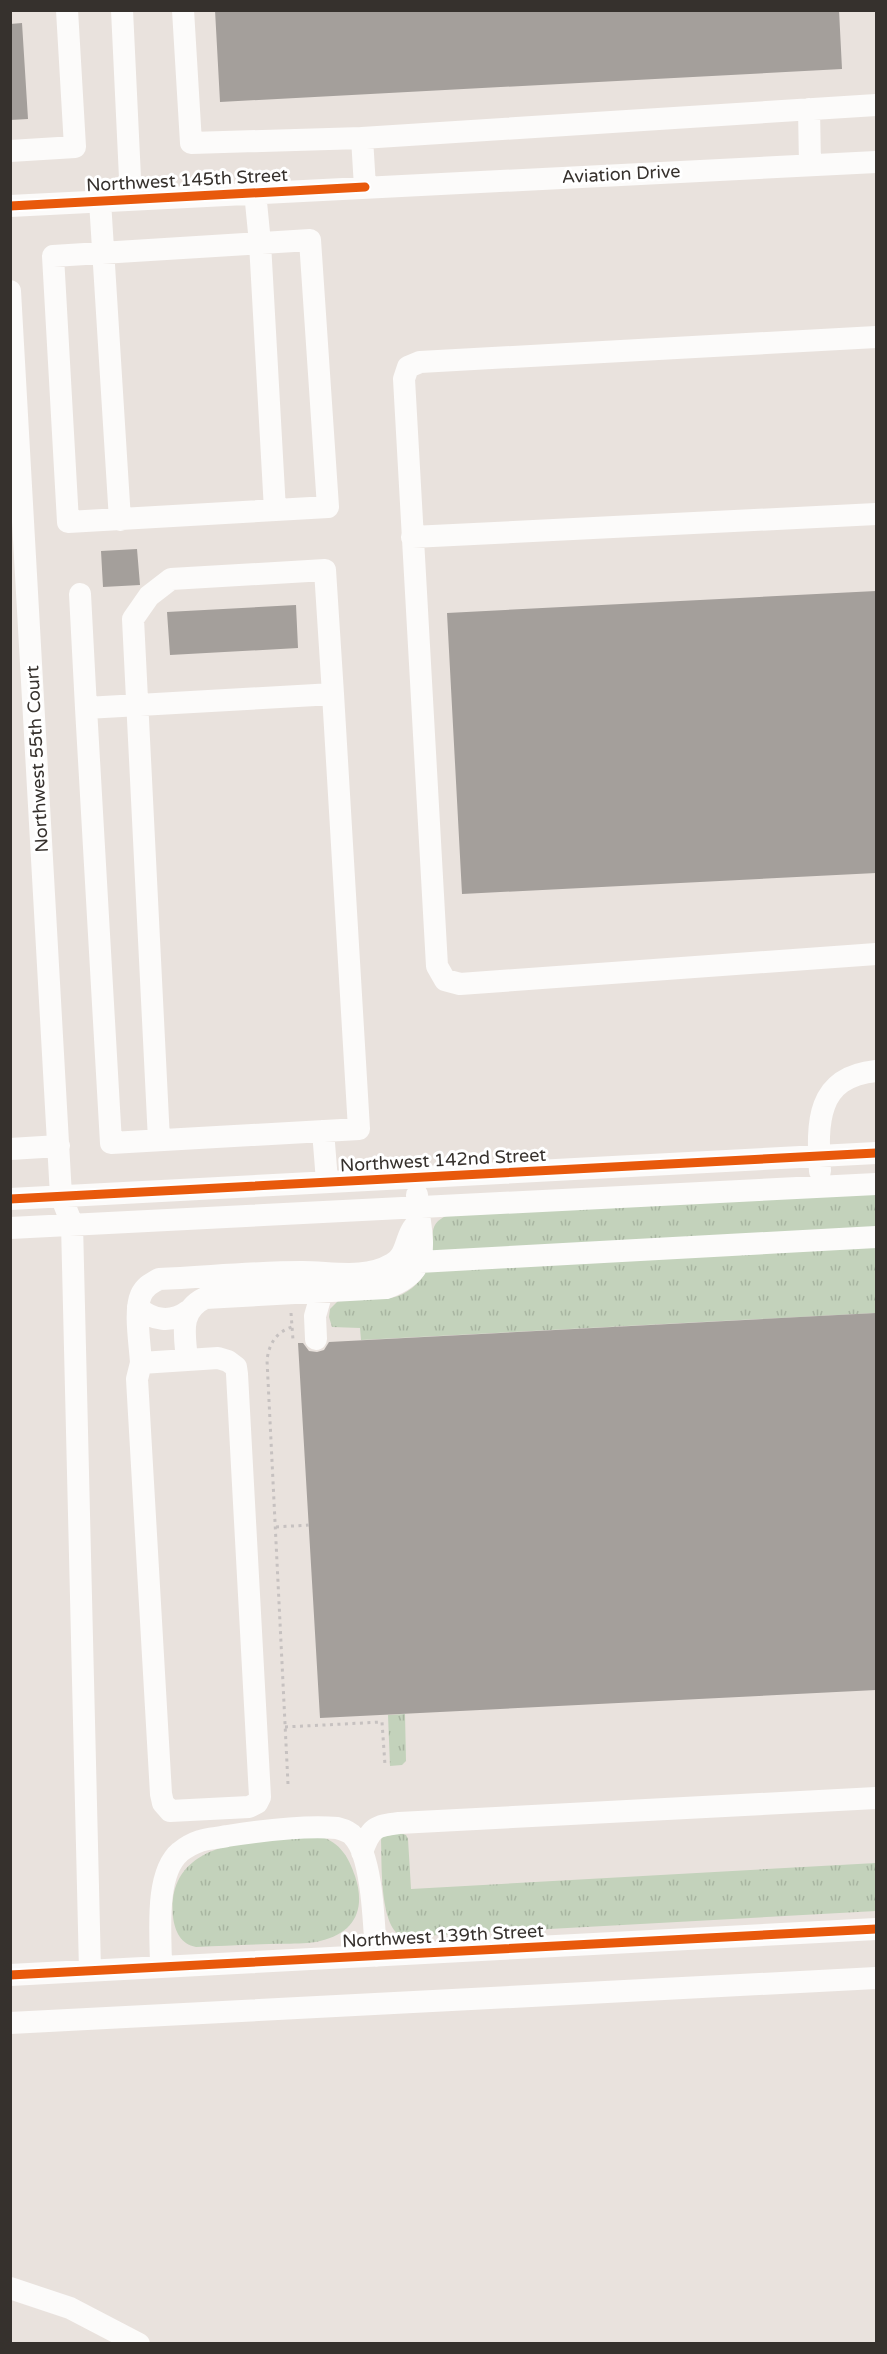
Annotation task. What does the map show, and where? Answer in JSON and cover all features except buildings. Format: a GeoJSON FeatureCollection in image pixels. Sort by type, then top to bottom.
{"type":"FeatureCollection","features":[{"type":"Feature","properties":{"kind":"street"},"geometry":{"type":"LineString","coordinates":[[10,151],[75,147],[67,10]]}},
{"type":"Feature","properties":{"kind":"street"},"geometry":{"type":"LineString","coordinates":[[122,10],[131,199]]}},
{"type":"Feature","properties":{"kind":"street"},"geometry":{"type":"LineString","coordinates":[[183,10],[191,143],[362,138],[876,105]]}},
{"type":"Feature","properties":{"kind":"street"},"geometry":{"type":"LineString","coordinates":[[809,109],[810,165]]}},
{"type":"Feature","properties":{"kind":"street"},"geometry":{"type":"LineString","coordinates":[[362,138],[365,187]]}},
{"type":"Feature","properties":{"kind":"street","name":"Aviation Drive"},"geometry":{"type":"LineString","coordinates":[[365,187],[876,162]]}},
{"type":"Feature","properties":{"kind":"street","name":"Northwest 145th Street"},"geometry":{"type":"LineString","coordinates":[[10,206],[365,187]]}},
{"type":"Feature","properties":{"kind":"street"},"geometry":{"type":"LineString","coordinates":[[255,192],[275,510]]}},
{"type":"Feature","properties":{"kind":"street"},"geometry":{"type":"LineString","coordinates":[[100,201],[120,520]]}},
{"type":"Feature","properties":{"kind":"street"},"geometry":{"type":"LineString","coordinates":[[310,240],[328,507],[68,522],[53,256],[104,253],[310,240]]}},
{"type":"Feature","properties":{"kind":"street","name":"Northwest 55th Court"},"geometry":{"type":"LineString","coordinates":[[10,291],[61,1196],[72,1224]]}},
{"type":"Feature","properties":{"kind":"street"},"geometry":{"type":"LineString","coordinates":[[876,337],[420,362],[408,367],[404,379],[437,966],[445,980],[460,984],[876,954]]}},
{"type":"Feature","properties":{"kind":"street"},"geometry":{"type":"LineString","coordinates":[[412,537],[876,514]]}},
{"type":"Feature","properties":{"kind":"street"},"geometry":{"type":"LineString","coordinates":[[80,594],[111,1143],[359,1129],[325,570],[171,579],[149,596],[132,619],[159,1140]]}},
{"type":"Feature","properties":{"kind":"street"},"geometry":{"type":"LineString","coordinates":[[86,708],[333,694]]}},
{"type":"Feature","properties":{"kind":"street"},"geometry":{"type":"LineString","coordinates":[[822,1187],[819,1156],[820,1116],[826,1098],[842,1082],[876,1071]]}},
{"type":"Feature","properties":{"kind":"street"},"geometry":{"type":"LineString","coordinates":[[323,1131],[327,1181]]}},
{"type":"Feature","properties":{"kind":"street"},"geometry":{"type":"LineString","coordinates":[[10,1149],[59,1146]]}},
{"type":"Feature","properties":{"kind":"street","name":"Northwest 142nd Street"},"geometry":{"type":"LineString","coordinates":[[10,1199],[876,1153]]}},
{"type":"Feature","properties":{"kind":"street"},"geometry":{"type":"LineString","coordinates":[[138,1307],[147,1315],[157,1318],[173,1318],[188,1311],[196,1302],[205,1298],[386,1288],[401,1282],[419,1262],[423,1234],[418,1215],[416,1178]]}},
{"type":"Feature","properties":{"kind":"street"},"geometry":{"type":"LineString","coordinates":[[10,1228],[72,1224],[418,1215],[876,1184]]}},
{"type":"Feature","properties":{"kind":"street"},"geometry":{"type":"LineString","coordinates":[[141,1363],[218,1358],[228,1361],[236,1368],[260,1797],[257,1803],[249,1807],[170,1811],[163,1803],[161,1794],[137,1379],[141,1363],[138,1307],[141,1294],[148,1285],[159,1279],[301,1272],[364,1274],[383,1269],[397,1261],[406,1249],[409,1233],[418,1215]]}},
{"type":"Feature","properties":{"kind":"street"},"geometry":{"type":"LineString","coordinates":[[72,1224],[90,1970]]}},
{"type":"Feature","properties":{"kind":"street"},"geometry":{"type":"LineString","coordinates":[[419,1262],[876,1237]]}},
{"type":"Feature","properties":{"kind":"street"},"geometry":{"type":"LineString","coordinates":[[316,1339],[315,1316],[322,1292]]}},
{"type":"Feature","properties":{"kind":"street"},"geometry":{"type":"LineString","coordinates":[[187,1360],[185,1329],[188,1311]]}},
{"type":"Feature","properties":{"kind":"street"},"geometry":{"type":"LineString","coordinates":[[161,1967],[162,1893],[168,1870],[179,1853],[200,1840],[272,1831],[876,1798]]}},
{"type":"Feature","properties":{"kind":"street"},"geometry":{"type":"LineString","coordinates":[[362,1852],[368,1835],[377,1826]]}},
{"type":"Feature","properties":{"kind":"street"},"geometry":{"type":"LineString","coordinates":[[339,1828],[353,1835],[362,1852],[371,1901],[376,1956]]}},
{"type":"Feature","properties":{"kind":"street","name":"Northwest 139th Street"},"geometry":{"type":"LineString","coordinates":[[10,1975],[876,1929]]}},
{"type":"Feature","properties":{"kind":"street"},"geometry":{"type":"LineString","coordinates":[[10,2023],[876,1978]]}},
{"type":"Feature","properties":{"kind":"street"},"geometry":{"type":"LineString","coordinates":[[10,2288],[70,2308],[139,2343]]}},
{"type":"Feature","properties":{"kind":"path"},"geometry":{"type":"LineString","coordinates":[[291,1311],[293,1340]]}},
{"type":"Feature","properties":{"kind":"path"},"geometry":{"type":"LineString","coordinates":[[288,1784],[267,1360],[274,1339],[282,1331],[292,1327]]}},
{"type":"Feature","properties":{"kind":"path"},"geometry":{"type":"LineString","coordinates":[[276,1527],[309,1525]]}},
{"type":"Feature","properties":{"kind":"path"},"geometry":{"type":"LineString","coordinates":[[285,1727],[382,1722],[385,1766]]}},
{"type":"Feature","properties":{"kind":"green space"},"geometry":{"type":"Polygon","coordinates":[[[876,1194],[876,1313],[361,1340],[360,1328],[332,1327],[329,1317],[330,1309],[338,1301],[391,1298],[406,1292],[419,1282],[431,1260],[435,1225],[446,1216],[876,1194]]]}},
{"type":"Feature","properties":{"kind":"green space"},"geometry":{"type":"Polygon","coordinates":[[[405,1714],[406,1761],[402,1765],[390,1766],[388,1715],[405,1714]]]}},
{"type":"Feature","properties":{"kind":"green space"},"geometry":{"type":"Polygon","coordinates":[[[400,1833],[406,1835],[408,1839],[411,1889],[876,1863],[876,1911],[404,1937],[396,1932],[386,1909],[381,1840],[382,1837],[400,1833]]]}},
{"type":"Feature","properties":{"kind":"green space"},"geometry":{"type":"Polygon","coordinates":[[[321,1837],[339,1847],[347,1857],[358,1888],[358,1909],[355,1918],[342,1932],[308,1943],[196,1947],[186,1943],[180,1936],[175,1928],[173,1917],[175,1890],[185,1870],[202,1856],[223,1847],[248,1842],[321,1837]]]}},
{"type":"Feature","properties":{"kind":"cycle path"},"geometry":{"type":"LineString","coordinates":[[10,206],[365,187]]}},
{"type":"Feature","properties":{"kind":"cycle path"},"geometry":{"type":"LineString","coordinates":[[10,1199],[876,1153]]}},
{"type":"Feature","properties":{"kind":"cycle path"},"geometry":{"type":"LineString","coordinates":[[10,1975],[876,1929]]}}]}
